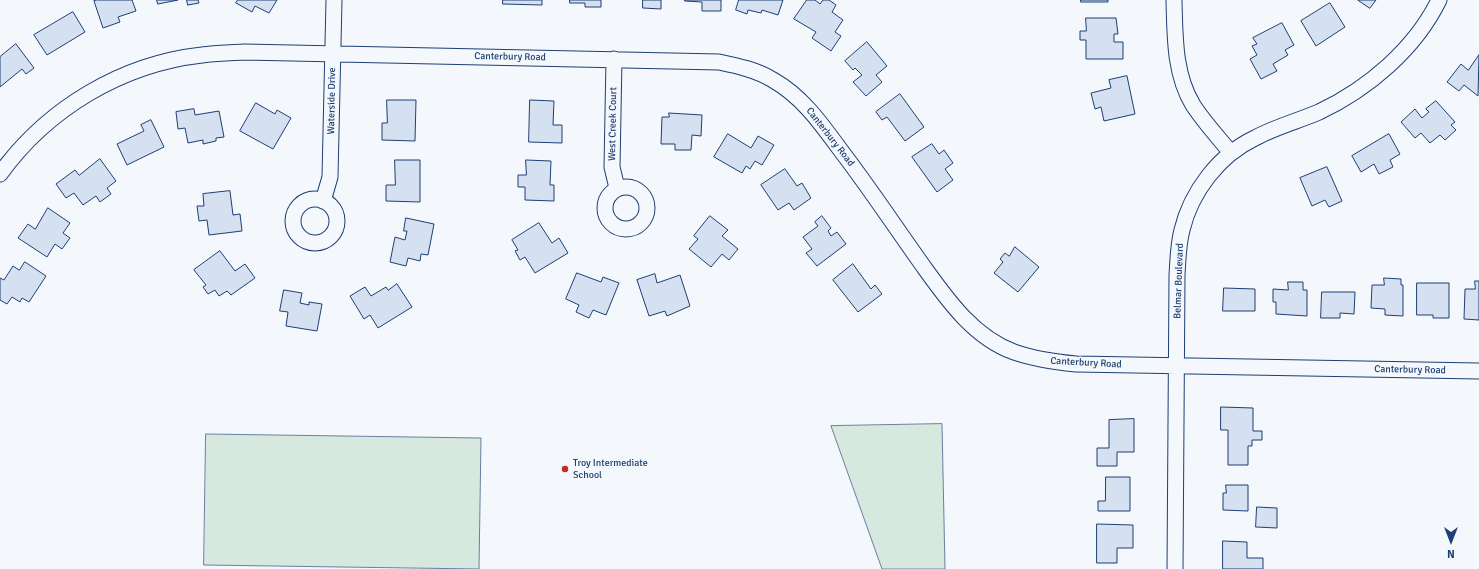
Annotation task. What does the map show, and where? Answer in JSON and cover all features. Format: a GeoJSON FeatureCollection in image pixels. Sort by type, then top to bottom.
{"type":"FeatureCollection","features":[{"type":"Feature","properties":{"kind":"street","name":"Waterside Drive"},"geometry":{"type":"LineString","coordinates":[[323,200],[330,177],[334,0]]}},
{"type":"Feature","properties":{"kind":"street"},"geometry":{"type":"LineString","coordinates":[[1174,0],[1177,60],[1185,88],[1193,104],[1231,153]]}},
{"type":"Feature","properties":{"kind":"street","name":"Belmar Boulevard"},"geometry":{"type":"LineString","coordinates":[[1175,569],[1177,275],[1182,230],[1193,200],[1205,180],[1231,153],[1253,138],[1325,108],[1365,84],[1393,61],[1416,34],[1439,0]]}},
{"type":"Feature","properties":{"kind":"street","name":"Canterbury Road"},"geometry":{"type":"LineString","coordinates":[[0,174],[15,152],[46,123],[81,97],[119,77],[159,63],[201,55],[244,52],[719,62],[760,73],[793,93],[808,107],[854,167],[944,296],[971,324],[992,340],[1013,352],[1044,360],[1076,364],[1479,371]]}},
{"type":"Feature","properties":{"kind":"street","name":"West Creek Court"},"geometry":{"type":"LineString","coordinates":[[614,59],[612,166],[617,188]]}},
{"type":"Feature","properties":{"kind":"shaded area"},"geometry":{"type":"Polygon","coordinates":[[[942,424],[945,569],[882,569],[831,426],[942,424]]]}},
{"type":"Feature","properties":{"kind":"shaded area"},"geometry":{"type":"Polygon","coordinates":[[[206,434],[481,438],[479,569],[204,565],[206,434]]]}},
{"type":"Feature","properties":{"kind":"building"},"geometry":{"type":"Polygon","coordinates":[[[132,0],[136,11],[118,17],[120,22],[103,28],[94,1],[132,0]]]}},
{"type":"Feature","properties":{"kind":"building"},"geometry":{"type":"Polygon","coordinates":[[[157,0],[178,0],[158,4],[157,0]]]}},
{"type":"Feature","properties":{"kind":"building"},"geometry":{"type":"Polygon","coordinates":[[[187,0],[198,0],[199,3],[188,5],[187,0]]]}},
{"type":"Feature","properties":{"kind":"building"},"geometry":{"type":"Polygon","coordinates":[[[238,0],[277,0],[269,13],[255,6],[252,12],[236,3],[238,0]]]}},
{"type":"Feature","properties":{"kind":"building"},"geometry":{"type":"Polygon","coordinates":[[[503,0],[542,0],[542,5],[503,4],[503,0]]]}},
{"type":"Feature","properties":{"kind":"building"},"geometry":{"type":"Polygon","coordinates":[[[570,0],[601,0],[601,7],[585,7],[585,3],[570,3],[570,0]]]}},
{"type":"Feature","properties":{"kind":"building"},"geometry":{"type":"Polygon","coordinates":[[[643,0],[661,0],[661,9],[643,8],[643,0]]]}},
{"type":"Feature","properties":{"kind":"building"},"geometry":{"type":"Polygon","coordinates":[[[685,0],[721,0],[721,11],[702,11],[702,2],[685,0]]]}},
{"type":"Feature","properties":{"kind":"building"},"geometry":{"type":"Polygon","coordinates":[[[739,0],[783,0],[778,15],[762,10],[761,13],[748,10],[747,14],[736,10],[739,0]]]}},
{"type":"Feature","properties":{"kind":"building"},"geometry":{"type":"Polygon","coordinates":[[[807,0],[815,0],[820,4],[823,0],[829,0],[836,5],[832,12],[843,20],[835,32],[841,36],[831,51],[812,38],[816,32],[794,19],[807,0]]]}},
{"type":"Feature","properties":{"kind":"building"},"geometry":{"type":"Polygon","coordinates":[[[1081,0],[1108,0],[1108,2],[1081,2],[1081,0]]]}},
{"type":"Feature","properties":{"kind":"building"},"geometry":{"type":"Polygon","coordinates":[[[1358,0],[1376,0],[1370,8],[1358,0]]]}},
{"type":"Feature","properties":{"kind":"building"},"geometry":{"type":"Polygon","coordinates":[[[1330,3],[1345,27],[1316,46],[1301,21],[1330,3]]]}},
{"type":"Feature","properties":{"kind":"building"},"geometry":{"type":"Polygon","coordinates":[[[73,12],[85,32],[47,55],[34,35],[73,12]]]}},
{"type":"Feature","properties":{"kind":"building"},"geometry":{"type":"Polygon","coordinates":[[[1086,18],[1116,18],[1118,34],[1114,34],[1114,42],[1123,42],[1123,59],[1086,59],[1086,40],[1080,40],[1080,31],[1086,31],[1086,18]]]}},
{"type":"Feature","properties":{"kind":"building"},"geometry":{"type":"Polygon","coordinates":[[[1282,23],[1294,45],[1285,50],[1288,55],[1273,64],[1277,71],[1261,79],[1250,59],[1257,55],[1252,46],[1257,44],[1253,38],[1282,23]]]}},
{"type":"Feature","properties":{"kind":"building"},"geometry":{"type":"Polygon","coordinates":[[[867,42],[887,66],[876,75],[882,82],[866,96],[853,82],[862,75],[855,68],[853,70],[845,61],[867,42]]]}},
{"type":"Feature","properties":{"kind":"building"},"geometry":{"type":"Polygon","coordinates":[[[16,44],[34,68],[26,74],[22,69],[0,87],[0,57],[16,44]]]}},
{"type":"Feature","properties":{"kind":"building"},"geometry":{"type":"Polygon","coordinates":[[[1479,55],[1478,96],[1464,85],[1459,91],[1447,82],[1461,64],[1468,70],[1479,55]]]}},
{"type":"Feature","properties":{"kind":"building"},"geometry":{"type":"Polygon","coordinates":[[[1127,76],[1135,114],[1104,121],[1101,107],[1095,109],[1091,93],[1111,88],[1109,80],[1127,76]]]}},
{"type":"Feature","properties":{"kind":"building"},"geometry":{"type":"Polygon","coordinates":[[[900,94],[924,127],[905,141],[887,117],[882,120],[876,112],[900,94]]]}},
{"type":"Feature","properties":{"kind":"building"},"geometry":{"type":"Polygon","coordinates":[[[387,100],[416,100],[415,141],[382,140],[382,123],[387,123],[387,100]]]}},
{"type":"Feature","properties":{"kind":"building"},"geometry":{"type":"Polygon","coordinates":[[[530,100],[554,101],[553,125],[562,125],[562,143],[529,142],[530,100]]]}},
{"type":"Feature","properties":{"kind":"building"},"geometry":{"type":"Polygon","coordinates":[[[1436,101],[1455,122],[1451,125],[1456,130],[1445,140],[1440,135],[1430,143],[1421,133],[1415,138],[1401,122],[1415,109],[1422,118],[1429,112],[1426,109],[1436,101]]]}},
{"type":"Feature","properties":{"kind":"building"},"geometry":{"type":"Polygon","coordinates":[[[256,103],[275,114],[277,110],[291,118],[273,149],[240,131],[256,103]]]}},
{"type":"Feature","properties":{"kind":"building"},"geometry":{"type":"Polygon","coordinates":[[[194,109],[195,115],[219,111],[224,137],[216,138],[216,141],[203,144],[203,140],[188,143],[185,128],[178,129],[176,112],[194,109]]]}},
{"type":"Feature","properties":{"kind":"building"},"geometry":{"type":"Polygon","coordinates":[[[669,113],[702,115],[701,136],[692,135],[691,150],[675,150],[675,144],[661,144],[662,117],[669,117],[669,113]]]}},
{"type":"Feature","properties":{"kind":"building"},"geometry":{"type":"Polygon","coordinates":[[[151,120],[164,147],[127,165],[117,144],[144,131],[141,125],[151,120]]]}},
{"type":"Feature","properties":{"kind":"building"},"geometry":{"type":"Polygon","coordinates":[[[728,134],[751,148],[758,136],[774,145],[762,165],[755,161],[750,169],[746,166],[742,173],[714,157],[728,134]]]}},
{"type":"Feature","properties":{"kind":"building"},"geometry":{"type":"Polygon","coordinates":[[[1389,134],[1400,154],[1390,160],[1393,167],[1379,174],[1374,164],[1361,172],[1352,156],[1389,134]]]}},
{"type":"Feature","properties":{"kind":"building"},"geometry":{"type":"Polygon","coordinates":[[[932,144],[939,154],[944,150],[953,163],[945,169],[953,180],[937,192],[912,157],[932,144]]]}},
{"type":"Feature","properties":{"kind":"building"},"geometry":{"type":"Polygon","coordinates":[[[100,159],[116,181],[107,188],[111,194],[100,202],[96,196],[83,205],[74,193],[66,198],[56,184],[75,170],[79,175],[100,159]]]}},
{"type":"Feature","properties":{"kind":"building"},"geometry":{"type":"Polygon","coordinates":[[[395,160],[420,160],[420,202],[386,201],[386,185],[395,185],[395,160]]]}},
{"type":"Feature","properties":{"kind":"building"},"geometry":{"type":"Polygon","coordinates":[[[526,160],[551,161],[550,185],[554,185],[554,201],[525,200],[525,187],[518,187],[518,175],[526,175],[526,160]]]}},
{"type":"Feature","properties":{"kind":"building"},"geometry":{"type":"Polygon","coordinates":[[[1327,167],[1342,201],[1329,207],[1325,200],[1312,206],[1300,178],[1327,167]]]}},
{"type":"Feature","properties":{"kind":"building"},"geometry":{"type":"Polygon","coordinates":[[[785,169],[797,186],[802,183],[811,198],[794,210],[789,203],[778,210],[761,185],[785,169]]]}},
{"type":"Feature","properties":{"kind":"building"},"geometry":{"type":"Polygon","coordinates":[[[230,191],[233,215],[240,214],[242,231],[209,235],[207,220],[199,221],[197,206],[204,206],[203,194],[230,191]]]}},
{"type":"Feature","properties":{"kind":"building"},"geometry":{"type":"Polygon","coordinates":[[[48,208],[70,223],[63,233],[70,238],[62,249],[55,244],[47,257],[18,238],[28,224],[35,229],[48,208]]]}},
{"type":"Feature","properties":{"kind":"building"},"geometry":{"type":"Polygon","coordinates":[[[710,216],[728,230],[722,236],[738,249],[729,260],[722,254],[711,267],[689,249],[698,239],[694,236],[710,216]]]}},
{"type":"Feature","properties":{"kind":"building"},"geometry":{"type":"Polygon","coordinates":[[[822,216],[831,228],[828,231],[831,236],[837,232],[846,244],[817,266],[806,253],[812,249],[803,237],[818,226],[815,222],[822,216]]]}},
{"type":"Feature","properties":{"kind":"building"},"geometry":{"type":"Polygon","coordinates":[[[406,218],[434,224],[428,255],[421,254],[420,261],[408,258],[406,266],[390,262],[395,237],[405,240],[407,231],[404,231],[406,218]]]}},
{"type":"Feature","properties":{"kind":"building"},"geometry":{"type":"Polygon","coordinates":[[[539,223],[552,243],[559,238],[568,253],[535,273],[525,257],[520,260],[515,251],[518,250],[512,240],[539,223]]]}},
{"type":"Feature","properties":{"kind":"building"},"geometry":{"type":"Polygon","coordinates":[[[1015,247],[1039,267],[1018,292],[994,273],[1003,262],[1000,259],[1005,253],[1009,256],[1015,247]]]}},
{"type":"Feature","properties":{"kind":"building"},"geometry":{"type":"Polygon","coordinates":[[[220,251],[235,271],[245,264],[255,278],[231,295],[227,291],[219,296],[215,290],[208,294],[203,287],[206,285],[194,270],[220,251]]]}},
{"type":"Feature","properties":{"kind":"building"},"geometry":{"type":"Polygon","coordinates":[[[25,262],[46,276],[29,302],[22,298],[20,302],[12,297],[7,304],[0,300],[0,278],[4,280],[13,266],[19,270],[25,262]]]}},
{"type":"Feature","properties":{"kind":"building"},"geometry":{"type":"Polygon","coordinates":[[[853,264],[871,289],[875,285],[882,294],[858,312],[833,280],[853,264]]]}},
{"type":"Feature","properties":{"kind":"building"},"geometry":{"type":"Polygon","coordinates":[[[577,273],[601,282],[603,277],[619,283],[606,315],[593,310],[589,318],[576,312],[579,305],[566,299],[577,273]]]}},
{"type":"Feature","properties":{"kind":"building"},"geometry":{"type":"Polygon","coordinates":[[[655,274],[657,283],[680,275],[690,306],[667,316],[665,311],[649,316],[637,280],[655,274]]]}},
{"type":"Feature","properties":{"kind":"building"},"geometry":{"type":"Polygon","coordinates":[[[1384,278],[1401,279],[1401,285],[1403,285],[1403,316],[1385,315],[1385,309],[1371,308],[1372,285],[1384,285],[1384,278]]]}},
{"type":"Feature","properties":{"kind":"building"},"geometry":{"type":"Polygon","coordinates":[[[1475,281],[1479,281],[1479,320],[1464,319],[1465,289],[1475,289],[1475,281]]]}},
{"type":"Feature","properties":{"kind":"building"},"geometry":{"type":"Polygon","coordinates":[[[1288,282],[1303,282],[1303,290],[1307,290],[1307,316],[1276,314],[1276,302],[1273,302],[1273,289],[1288,290],[1288,282]]]}},
{"type":"Feature","properties":{"kind":"building"},"geometry":{"type":"Polygon","coordinates":[[[1417,283],[1449,283],[1449,318],[1433,318],[1433,315],[1417,315],[1417,283]]]}},
{"type":"Feature","properties":{"kind":"building"},"geometry":{"type":"Polygon","coordinates":[[[397,284],[412,307],[378,328],[370,315],[364,319],[350,296],[365,287],[371,296],[386,287],[388,290],[397,284]]]}},
{"type":"Feature","properties":{"kind":"building"},"geometry":{"type":"Polygon","coordinates":[[[1224,288],[1255,289],[1255,311],[1223,311],[1224,288]]]}},
{"type":"Feature","properties":{"kind":"building"},"geometry":{"type":"Polygon","coordinates":[[[284,290],[302,293],[300,303],[309,305],[309,302],[322,304],[317,331],[286,326],[288,312],[280,311],[284,290]]]}},
{"type":"Feature","properties":{"kind":"building"},"geometry":{"type":"Polygon","coordinates":[[[1322,292],[1355,292],[1354,314],[1340,313],[1340,318],[1321,318],[1322,292]]]}},
{"type":"Feature","properties":{"kind":"building"},"geometry":{"type":"Polygon","coordinates":[[[1221,407],[1253,408],[1253,431],[1262,431],[1262,440],[1252,440],[1252,446],[1248,446],[1248,465],[1228,465],[1228,430],[1221,430],[1221,407]]]}},
{"type":"Feature","properties":{"kind":"building"},"geometry":{"type":"Polygon","coordinates":[[[1134,419],[1134,452],[1117,452],[1117,466],[1097,466],[1097,448],[1109,448],[1109,420],[1134,419]]]}},
{"type":"Feature","properties":{"kind":"building"},"geometry":{"type":"Polygon","coordinates":[[[1106,477],[1130,477],[1130,511],[1098,511],[1098,501],[1105,501],[1106,477]]]}},
{"type":"Feature","properties":{"kind":"building"},"geometry":{"type":"Polygon","coordinates":[[[1226,485],[1248,485],[1248,511],[1223,510],[1223,493],[1226,493],[1226,485]]]}},
{"type":"Feature","properties":{"kind":"building"},"geometry":{"type":"Polygon","coordinates":[[[1257,507],[1277,508],[1277,528],[1256,527],[1257,507]]]}},
{"type":"Feature","properties":{"kind":"building"},"geometry":{"type":"Polygon","coordinates":[[[1097,524],[1133,525],[1133,548],[1117,548],[1117,563],[1097,563],[1097,524]]]}},
{"type":"Feature","properties":{"kind":"building"},"geometry":{"type":"Polygon","coordinates":[[[1223,541],[1247,542],[1247,558],[1263,558],[1263,569],[1223,569],[1223,541]]]}},
{"type":"Feature","properties":{"kind":"place","name":"Troy Intermediate School"},"geometry":{"type":"Point","coordinates":[565,469]}}]}
